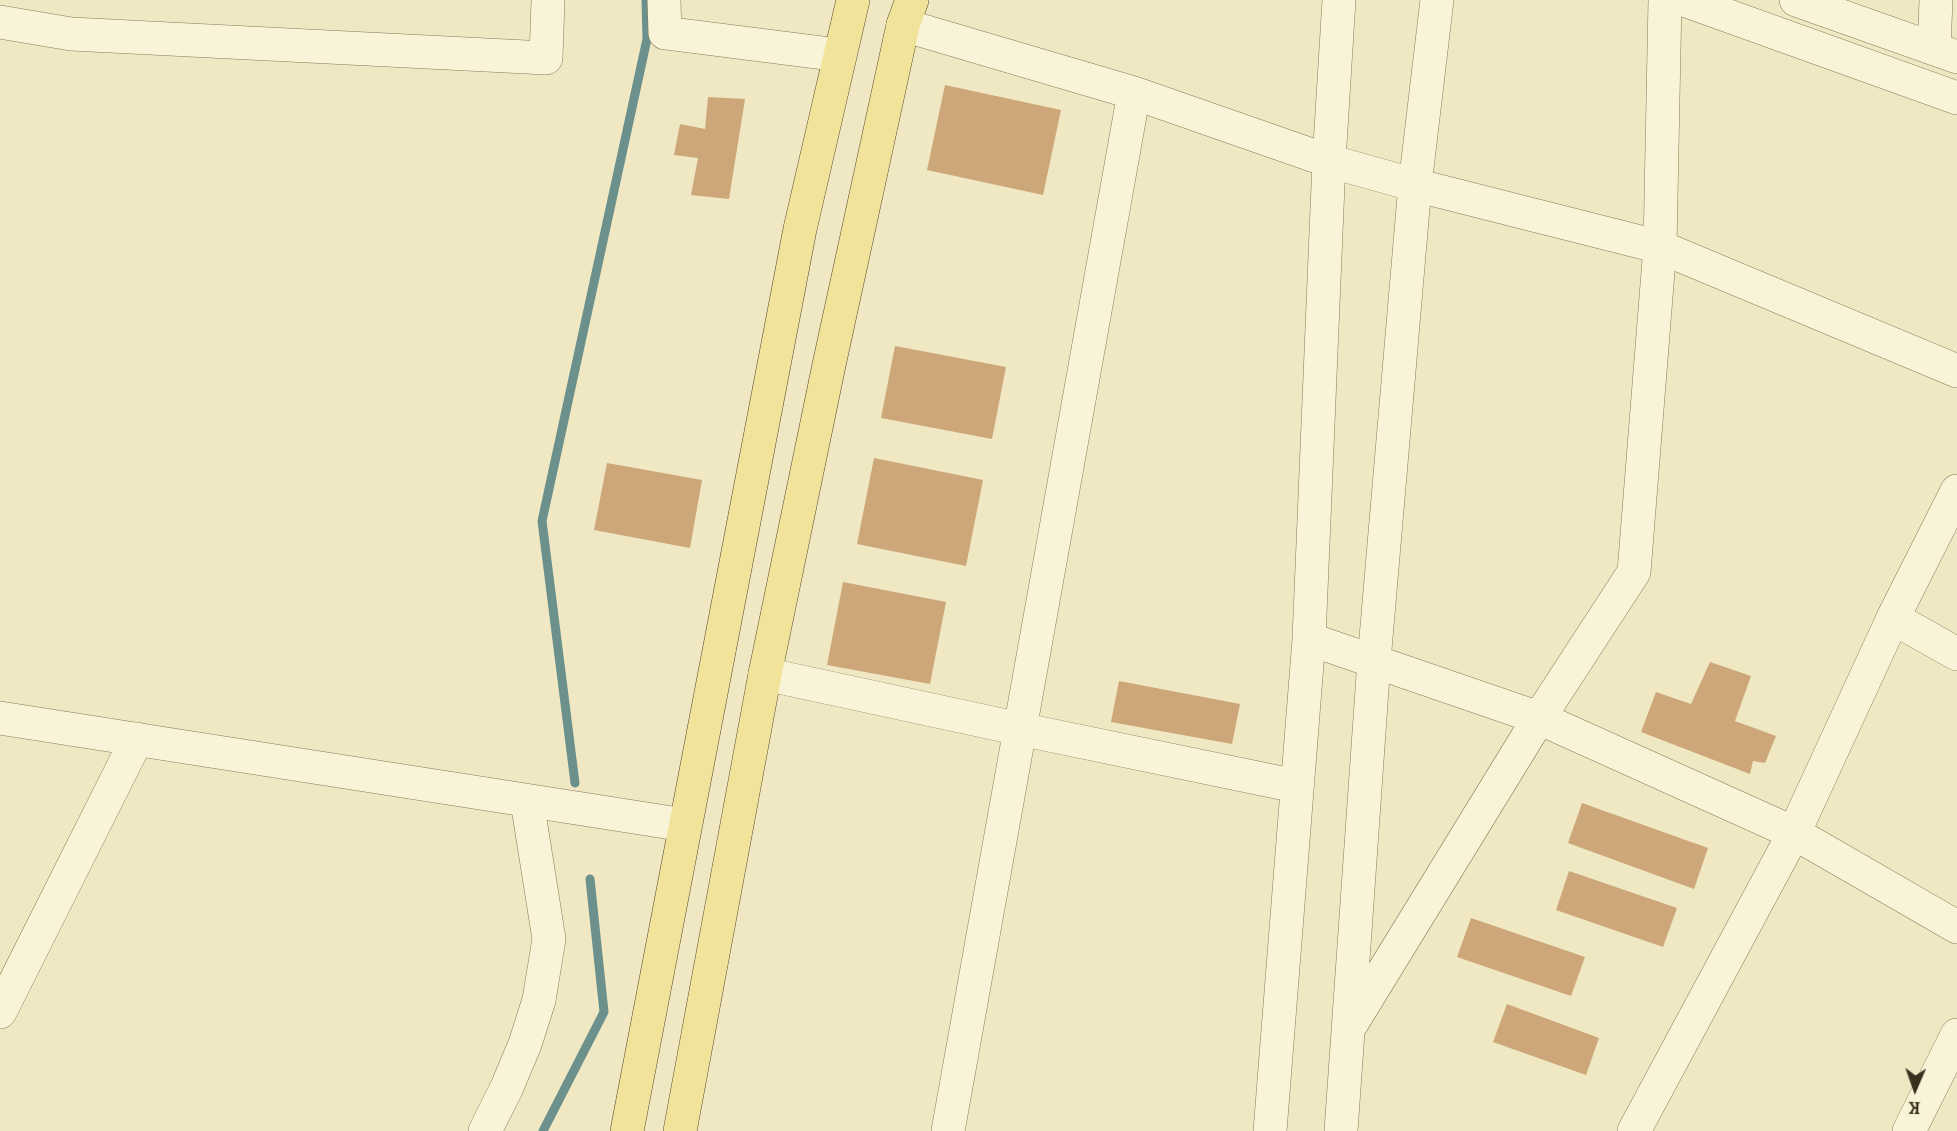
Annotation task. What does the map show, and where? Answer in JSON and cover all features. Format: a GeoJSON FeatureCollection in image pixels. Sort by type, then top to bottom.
{"type":"FeatureCollection","features":[{"type":"Feature","properties":{"kind":"main road"},"geometry":{"type":"LineString","coordinates":[[627,1131],[801,229],[853,0]]}},
{"type":"Feature","properties":{"kind":"main road"},"geometry":{"type":"LineString","coordinates":[[680,1131],[765,674],[829,364],[907,13]]}},
{"type":"Feature","properties":{"kind":"street"},"geometry":{"type":"LineString","coordinates":[[0,22],[71,34],[546,58],[548,0]]}},
{"type":"Feature","properties":{"kind":"street"},"geometry":{"type":"LineString","coordinates":[[664,0],[665,33],[839,56]]}},
{"type":"Feature","properties":{"kind":"street"},"geometry":{"type":"LineString","coordinates":[[1270,1131],[1309,639],[1329,161],[1339,0]]}},
{"type":"Feature","properties":{"kind":"street"},"geometry":{"type":"LineString","coordinates":[[1341,1131],[1374,661],[1415,185],[1437,0]]}},
{"type":"Feature","properties":{"kind":"street"},"geometry":{"type":"LineString","coordinates":[[1349,1028],[1539,718],[1634,572],[1660,247],[1665,0]]}},
{"type":"Feature","properties":{"kind":"street"},"geometry":{"type":"LineString","coordinates":[[1684,0],[1957,98]]}},
{"type":"Feature","properties":{"kind":"street"},"geometry":{"type":"LineString","coordinates":[[1796,0],[1946,53]]}},
{"type":"Feature","properties":{"kind":"street"},"geometry":{"type":"LineString","coordinates":[[1936,0],[1946,53]]}},
{"type":"Feature","properties":{"kind":"street"},"geometry":{"type":"LineString","coordinates":[[907,13],[1329,161],[1660,247],[1957,371]]}},
{"type":"Feature","properties":{"kind":"street"},"geometry":{"type":"LineString","coordinates":[[948,1131],[1134,93]]}},
{"type":"Feature","properties":{"kind":"street"},"geometry":{"type":"LineString","coordinates":[[1634,1131],[1794,832],[1893,618],[1957,491]]}},
{"type":"Feature","properties":{"kind":"street"},"geometry":{"type":"LineString","coordinates":[[1893,618],[1957,654]]}},
{"type":"Feature","properties":{"kind":"street"},"geometry":{"type":"LineString","coordinates":[[1309,639],[1539,718],[1794,832],[1957,927]]}},
{"type":"Feature","properties":{"kind":"street"},"geometry":{"type":"LineString","coordinates":[[765,674],[1296,786]]}},
{"type":"Feature","properties":{"kind":"street"},"geometry":{"type":"LineString","coordinates":[[0,718],[685,825]]}},
{"type":"Feature","properties":{"kind":"street"},"geometry":{"type":"LineString","coordinates":[[0,1012],[137,739]]}},
{"type":"Feature","properties":{"kind":"street"},"geometry":{"type":"LineString","coordinates":[[485,1131],[525,1044],[539,1000],[549,939],[527,801]]}},
{"type":"Feature","properties":{"kind":"street"},"geometry":{"type":"LineString","coordinates":[[1909,1131],[1957,1035]]}},
{"type":"Feature","properties":{"kind":"building"},"geometry":{"type":"Polygon","coordinates":[[[945,85],[1061,110],[1043,195],[927,170],[945,85]]]}},
{"type":"Feature","properties":{"kind":"building"},"geometry":{"type":"Polygon","coordinates":[[[708,97],[745,99],[729,199],[691,195],[698,158],[674,155],[680,124],[705,129],[708,97]]]}},
{"type":"Feature","properties":{"kind":"building"},"geometry":{"type":"Polygon","coordinates":[[[895,346],[1006,367],[992,439],[881,418],[895,346]]]}},
{"type":"Feature","properties":{"kind":"building"},"geometry":{"type":"Polygon","coordinates":[[[874,458],[983,480],[966,566],[857,544],[874,458]]]}},
{"type":"Feature","properties":{"kind":"building"},"geometry":{"type":"Polygon","coordinates":[[[607,463],[702,480],[690,548],[594,530],[607,463]]]}},
{"type":"Feature","properties":{"kind":"building"},"geometry":{"type":"Polygon","coordinates":[[[843,582],[946,602],[930,684],[827,665],[843,582]]]}},
{"type":"Feature","properties":{"kind":"building"},"geometry":{"type":"Polygon","coordinates":[[[1710,662],[1751,676],[1735,721],[1776,736],[1765,763],[1753,761],[1750,774],[1641,732],[1656,692],[1691,704],[1710,662]]]}},
{"type":"Feature","properties":{"kind":"building"},"geometry":{"type":"Polygon","coordinates":[[[1119,681],[1240,704],[1232,744],[1111,722],[1119,681]]]}},
{"type":"Feature","properties":{"kind":"building"},"geometry":{"type":"Polygon","coordinates":[[[1582,803],[1708,848],[1694,889],[1568,843],[1582,803]]]}},
{"type":"Feature","properties":{"kind":"building"},"geometry":{"type":"Polygon","coordinates":[[[1569,871],[1677,908],[1663,947],[1556,910],[1569,871]]]}},
{"type":"Feature","properties":{"kind":"building"},"geometry":{"type":"Polygon","coordinates":[[[1471,918],[1585,957],[1571,996],[1457,957],[1471,918]]]}},
{"type":"Feature","properties":{"kind":"building"},"geometry":{"type":"Polygon","coordinates":[[[1507,1004],[1599,1038],[1586,1075],[1493,1042],[1507,1004]]]}},
{"type":"Feature","properties":{"kind":"waterway"},"geometry":{"type":"LineString","coordinates":[[575,783],[542,521],[647,39],[646,0]]}},
{"type":"Feature","properties":{"kind":"waterway"},"geometry":{"type":"LineString","coordinates":[[543,1131],[604,1012],[590,879]]}}]}
